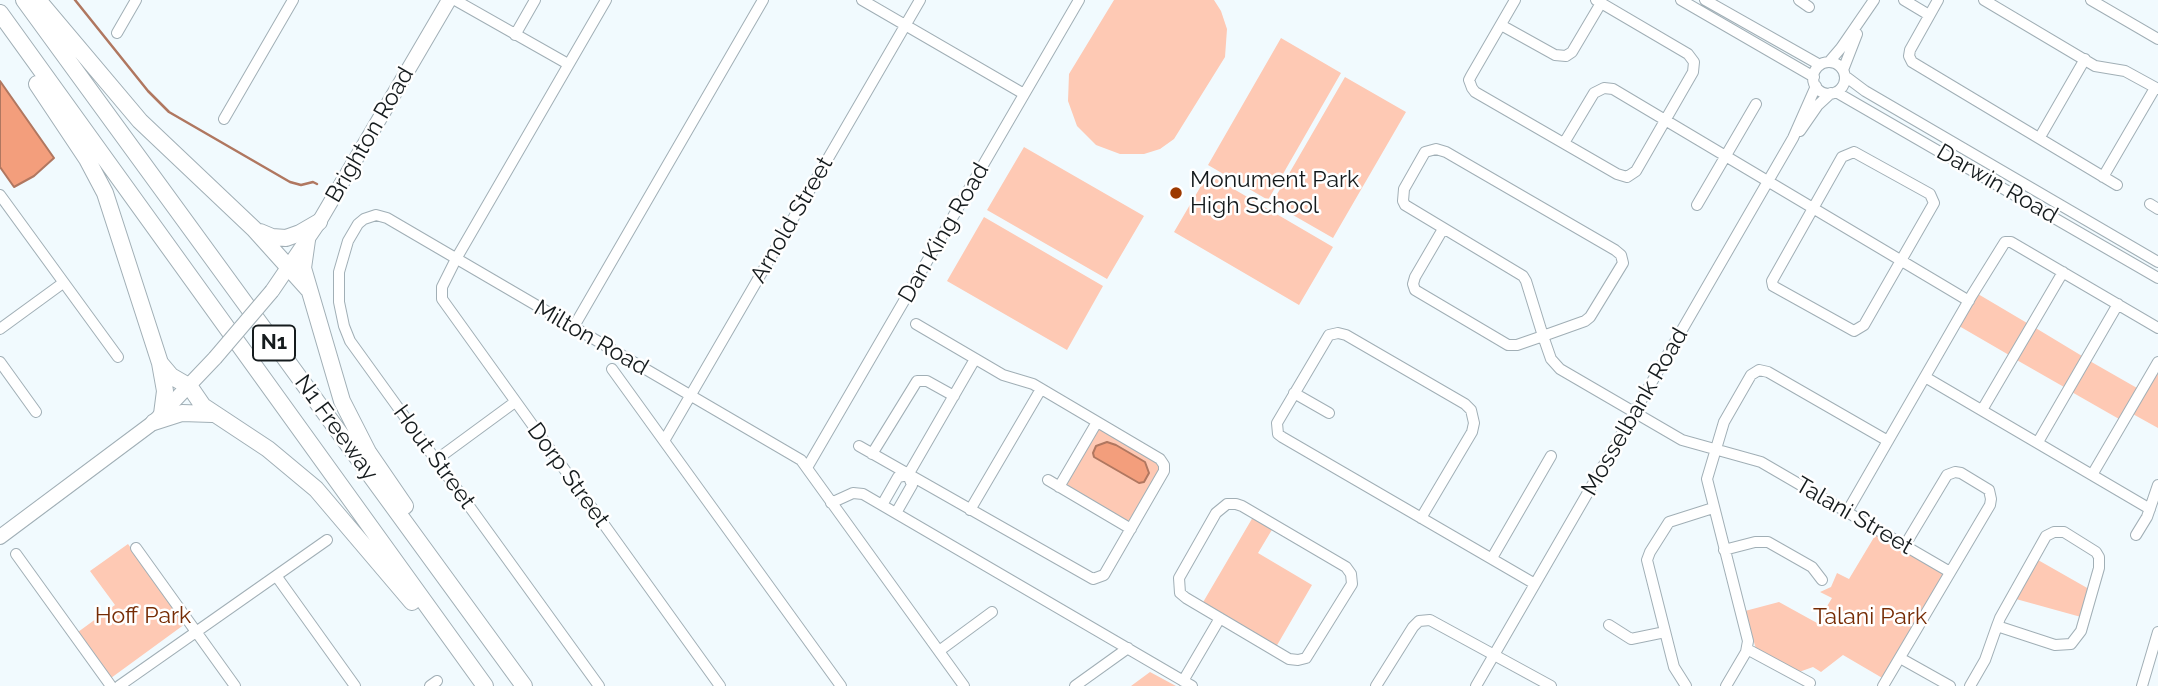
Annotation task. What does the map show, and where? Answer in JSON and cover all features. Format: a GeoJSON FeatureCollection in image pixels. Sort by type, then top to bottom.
{"type":"FeatureCollection","features":[{"type":"Feature","properties":{"kind":"highway","name":"N1 Freeway"},"geometry":{"type":"LineString","coordinates":[[24,0],[524,686]]}},
{"type":"Feature","properties":{"kind":"highway"},"geometry":{"type":"LineString","coordinates":[[38,0],[139,121],[282,257],[309,292]]}},
{"type":"Feature","properties":{"kind":"highway","name":"N1 Freeway"},"geometry":{"type":"LineString","coordinates":[[0,13],[480,680]]}},
{"type":"Feature","properties":{"kind":"highway"},"geometry":{"type":"LineString","coordinates":[[0,30],[72,136],[100,183],[160,363],[165,391],[158,418],[182,413],[212,414]]}},
{"type":"Feature","properties":{"kind":"highway"},"geometry":{"type":"LineString","coordinates":[[254,229],[272,237],[286,238],[319,222]]}},
{"type":"Feature","properties":{"kind":"highway"},"geometry":{"type":"LineString","coordinates":[[307,240],[303,268],[309,292],[339,391],[358,434],[481,617],[489,637]]}},
{"type":"Feature","properties":{"kind":"highway"},"geometry":{"type":"LineString","coordinates":[[160,363],[171,376],[190,387],[198,401],[212,414],[268,449],[316,489],[452,651],[480,680]]}},
{"type":"Feature","properties":{"kind":"main road","name":"Brighton Road"},"geometry":{"type":"LineString","coordinates":[[0,537],[158,418],[190,387],[272,291],[319,222],[449,0]]}},
{"type":"Feature","properties":{"kind":"street"},"geometry":{"type":"LineString","coordinates":[[117,33],[136,0]]}},
{"type":"Feature","properties":{"kind":"street"},"geometry":{"type":"LineString","coordinates":[[224,119],[293,0]]}},
{"type":"Feature","properties":{"kind":"street"},"geometry":{"type":"LineString","coordinates":[[455,0],[568,64]]}},
{"type":"Feature","properties":{"kind":"street"},"geometry":{"type":"LineString","coordinates":[[515,34],[535,0]]}},
{"type":"Feature","properties":{"kind":"street"},"geometry":{"type":"LineString","coordinates":[[456,259],[607,0]]}},
{"type":"Feature","properties":{"kind":"street"},"geometry":{"type":"LineString","coordinates":[[573,328],[763,0]]}},
{"type":"Feature","properties":{"kind":"street"},"geometry":{"type":"LineString","coordinates":[[862,0],[1024,94]]}},
{"type":"Feature","properties":{"kind":"street","name":"Arnold Street"},"geometry":{"type":"LineString","coordinates":[[664,441],[920,0]]}},
{"type":"Feature","properties":{"kind":"street","name":"Dan King Road"},"geometry":{"type":"LineString","coordinates":[[808,466],[1079,0]]}},
{"type":"Feature","properties":{"kind":"street"},"geometry":{"type":"LineString","coordinates":[[1501,25],[1555,55],[1566,56],[1572,52],[1598,2],[1693,58],[1693,72],[1636,171],[1627,177],[1617,174],[1472,88],[1469,80],[1515,0]]}},
{"type":"Feature","properties":{"kind":"street"},"geometry":{"type":"LineString","coordinates":[[1681,0],[1815,82],[1823,92],[1833,92],[1843,85],[1844,73],[1864,15]]}},
{"type":"Feature","properties":{"kind":"street"},"geometry":{"type":"LineString","coordinates":[[1706,0],[1824,63],[1838,65],[1844,73]]}},
{"type":"Feature","properties":{"kind":"street"},"geometry":{"type":"LineString","coordinates":[[1815,82],[1824,63],[1874,0]]}},
{"type":"Feature","properties":{"kind":"street"},"geometry":{"type":"LineString","coordinates":[[1904,0],[1929,15]]}},
{"type":"Feature","properties":{"kind":"street"},"geometry":{"type":"LineString","coordinates":[[1938,0],[1910,50],[1912,62],[2117,185]]}},
{"type":"Feature","properties":{"kind":"street"},"geometry":{"type":"LineString","coordinates":[[1984,0],[2085,60],[2102,68],[2129,73],[2156,88],[2103,177]]}},
{"type":"Feature","properties":{"kind":"street"},"geometry":{"type":"LineString","coordinates":[[2091,0],[2158,39]]}},
{"type":"Feature","properties":{"kind":"street"},"geometry":{"type":"LineString","coordinates":[[2040,137],[2085,60]]}},
{"type":"Feature","properties":{"kind":"street","name":"Darwin Road"},"geometry":{"type":"LineString","coordinates":[[1844,73],[1875,97],[2158,262]]}},
{"type":"Feature","properties":{"kind":"street","name":"Mosselbank Road"},"geometry":{"type":"LineString","coordinates":[[1476,686],[1793,138],[1815,82]]}},
{"type":"Feature","properties":{"kind":"street"},"geometry":{"type":"LineString","coordinates":[[1564,143],[1594,93],[1604,88],[1613,89],[1969,301]]}},
{"type":"Feature","properties":{"kind":"street","name":"Mosselbank Road"},"geometry":{"type":"LineString","coordinates":[[1793,138],[1833,92]]}},
{"type":"Feature","properties":{"kind":"street","name":"Darwin Road"},"geometry":{"type":"LineString","coordinates":[[1833,92],[2158,278]]}},
{"type":"Feature","properties":{"kind":"street"},"geometry":{"type":"LineString","coordinates":[[1697,205],[1756,104]]}},
{"type":"Feature","properties":{"kind":"street","name":"Talani Street"},"geometry":{"type":"LineString","coordinates":[[1543,336],[1585,321],[1594,313],[1622,268],[1620,255],[1446,152],[1436,149],[1425,152],[1404,189],[1402,195],[1405,205],[1523,275],[1543,336],[1551,359],[1560,369],[1682,440],[1761,462],[1950,572]]}},
{"type":"Feature","properties":{"kind":"street"},"geometry":{"type":"LineString","coordinates":[[1850,152],[1860,153],[1930,194],[1934,200],[1864,325],[1858,331],[1849,329],[1773,286],[1772,279],[1812,209],[1842,157],[1850,152]]}},
{"type":"Feature","properties":{"kind":"street"},"geometry":{"type":"LineString","coordinates":[[0,195],[118,357]]}},
{"type":"Feature","properties":{"kind":"street","name":"Milton Road"},"geometry":{"type":"LineString","coordinates":[[371,216],[387,218],[794,455],[808,466]]}},
{"type":"Feature","properties":{"kind":"street","name":"Hout Street"},"geometry":{"type":"LineString","coordinates":[[371,216],[358,224],[348,241],[340,264],[339,302],[350,341],[599,686]]}},
{"type":"Feature","properties":{"kind":"street"},"geometry":{"type":"LineString","coordinates":[[1443,229],[1413,280],[1415,290],[1508,345],[1517,345],[1543,336]]}},
{"type":"Feature","properties":{"kind":"street"},"geometry":{"type":"LineString","coordinates":[[1846,512],[2005,242],[2011,242],[2158,328]]}},
{"type":"Feature","properties":{"kind":"street","name":"Dorp Street"},"geometry":{"type":"LineString","coordinates":[[456,259],[442,287],[442,299],[720,686]]}},
{"type":"Feature","properties":{"kind":"street"},"geometry":{"type":"LineString","coordinates":[[1982,410],[2063,272]]}},
{"type":"Feature","properties":{"kind":"street"},"geometry":{"type":"LineString","coordinates":[[0,329],[63,283]]}},
{"type":"Feature","properties":{"kind":"street"},"geometry":{"type":"LineString","coordinates":[[2038,442],[2118,304]]}},
{"type":"Feature","properties":{"kind":"street"},"geometry":{"type":"LineString","coordinates":[[859,446],[1093,579],[1104,575],[1164,471],[1163,463],[1097,422],[1025,381],[1003,375],[916,324]]}},
{"type":"Feature","properties":{"kind":"street"},"geometry":{"type":"LineString","coordinates":[[1421,518],[1472,432],[1474,418],[1468,407],[1346,335],[1338,333],[1326,338],[1277,422],[1278,434],[1421,518],[1492,558],[1535,584]]}},
{"type":"Feature","properties":{"kind":"street"},"geometry":{"type":"LineString","coordinates":[[882,505],[898,477],[908,475],[975,359]]}},
{"type":"Feature","properties":{"kind":"street"},"geometry":{"type":"LineString","coordinates":[[0,362],[36,412]]}},
{"type":"Feature","properties":{"kind":"street"},"geometry":{"type":"LineString","coordinates":[[2092,475],[2158,362]]}},
{"type":"Feature","properties":{"kind":"street"},"geometry":{"type":"LineString","coordinates":[[612,369],[841,686]]}},
{"type":"Feature","properties":{"kind":"street"},"geometry":{"type":"LineString","coordinates":[[1726,686],[1747,649],[1748,638],[1707,479],[1724,422],[1751,375],[1759,370],[1768,372],[1888,441]]}},
{"type":"Feature","properties":{"kind":"street"},"geometry":{"type":"LineString","coordinates":[[1925,377],[2150,509]]}},
{"type":"Feature","properties":{"kind":"street"},"geometry":{"type":"LineString","coordinates":[[872,454],[916,381],[927,381],[954,396]]}},
{"type":"Feature","properties":{"kind":"street"},"geometry":{"type":"LineString","coordinates":[[970,510],[1041,389]]}},
{"type":"Feature","properties":{"kind":"street"},"geometry":{"type":"LineString","coordinates":[[1294,393],[1329,413]]}},
{"type":"Feature","properties":{"kind":"street"},"geometry":{"type":"LineString","coordinates":[[436,460],[515,402]]}},
{"type":"Feature","properties":{"kind":"street"},"geometry":{"type":"LineString","coordinates":[[1059,487],[1097,422]]}},
{"type":"Feature","properties":{"kind":"street"},"geometry":{"type":"LineString","coordinates":[[1492,558],[1550,456]]}},
{"type":"Feature","properties":{"kind":"street"},"geometry":{"type":"LineString","coordinates":[[808,466],[831,503],[964,686]]}},
{"type":"Feature","properties":{"kind":"street"},"geometry":{"type":"LineString","coordinates":[[1883,686],[1991,502],[1989,490],[1958,472],[1947,475],[1905,545]]}},
{"type":"Feature","properties":{"kind":"street"},"geometry":{"type":"LineString","coordinates":[[896,513],[912,485],[908,475]]}},
{"type":"Feature","properties":{"kind":"street"},"geometry":{"type":"LineString","coordinates":[[1048,480],[1131,529]]}},
{"type":"Feature","properties":{"kind":"street"},"geometry":{"type":"LineString","coordinates":[[2136,535],[2150,509],[2158,485]]}},
{"type":"Feature","properties":{"kind":"street"},"geometry":{"type":"LineString","coordinates":[[831,503],[859,493],[1188,683],[1220,618]]}},
{"type":"Feature","properties":{"kind":"street"},"geometry":{"type":"LineString","coordinates":[[1227,504],[1242,506],[1346,567],[1351,574],[1352,584],[1311,653],[1302,659],[1289,659],[1220,618],[1182,595],[1178,581],[1216,513],[1227,504]]}},
{"type":"Feature","properties":{"kind":"street"},"geometry":{"type":"LineString","coordinates":[[1686,686],[1674,667],[1647,565],[1650,552],[1669,522],[1713,508]]}},
{"type":"Feature","properties":{"kind":"street"},"geometry":{"type":"LineString","coordinates":[[1970,686],[1985,660],[1997,626],[2046,536],[2063,532],[2096,552],[2099,568],[2081,631],[2071,644],[2055,645],[1997,626]]}},
{"type":"Feature","properties":{"kind":"street"},"geometry":{"type":"LineString","coordinates":[[119,686],[327,540]]}},
{"type":"Feature","properties":{"kind":"street"},"geometry":{"type":"LineString","coordinates":[[1724,550],[1755,542],[1768,542],[1812,567],[1822,580]]}},
{"type":"Feature","properties":{"kind":"street"},"geometry":{"type":"LineString","coordinates":[[136,548],[235,686]]}},
{"type":"Feature","properties":{"kind":"street"},"geometry":{"type":"LineString","coordinates":[[16,554],[111,686]]}},
{"type":"Feature","properties":{"kind":"street"},"geometry":{"type":"LineString","coordinates":[[277,577],[355,686]]}},
{"type":"Feature","properties":{"kind":"street"},"geometry":{"type":"LineString","coordinates":[[939,651],[992,612]]}},
{"type":"Feature","properties":{"kind":"street"},"geometry":{"type":"LineString","coordinates":[[1376,686],[1409,631],[1419,621],[1435,621],[1551,686]]}},
{"type":"Feature","properties":{"kind":"street"},"geometry":{"type":"LineString","coordinates":[[1609,625],[1630,639],[1665,632]]}},
{"type":"Feature","properties":{"kind":"street"},"geometry":{"type":"LineString","coordinates":[[2142,686],[2158,632]]}},
{"type":"Feature","properties":{"kind":"street"},"geometry":{"type":"LineString","coordinates":[[1075,686],[1128,648]]}},
{"type":"Feature","properties":{"kind":"street"},"geometry":{"type":"LineString","coordinates":[[1747,649],[1810,683]]}},
{"type":"Feature","properties":{"kind":"street"},"geometry":{"type":"LineString","coordinates":[[1900,658],[1950,686]]}},
{"type":"Feature","properties":{"kind":"green space"},"geometry":{"type":"Polygon","coordinates":[[[1114,0],[1214,0],[1227,29],[1225,57],[1174,139],[1160,149],[1144,154],[1120,154],[1096,145],[1077,126],[1068,101],[1069,74],[1114,0]]]}},
{"type":"Feature","properties":{"kind":"green space"},"geometry":{"type":"Polygon","coordinates":[[[1281,38],[1341,73],[1268,200],[1208,165],[1281,38]]]}},
{"type":"Feature","properties":{"kind":"green space"},"geometry":{"type":"Polygon","coordinates":[[[1345,77],[1406,112],[1333,238],[1272,203],[1345,77]]]}},
{"type":"Feature","properties":{"kind":"green space"},"geometry":{"type":"Polygon","coordinates":[[[1024,147],[1144,216],[1107,279],[987,210],[1024,147]]]}},
{"type":"Feature","properties":{"kind":"green space"},"geometry":{"type":"Polygon","coordinates":[[[1208,174],[1333,247],[1299,305],[1174,232],[1208,174]]]}},
{"type":"Feature","properties":{"kind":"green space"},"geometry":{"type":"Polygon","coordinates":[[[984,217],[1103,286],[1067,350],[947,281],[984,217]]]}},
{"type":"Feature","properties":{"kind":"green space"},"geometry":{"type":"Polygon","coordinates":[[[1978,294],[2027,323],[2009,355],[1959,326],[1978,294]]]}},
{"type":"Feature","properties":{"kind":"green space"},"geometry":{"type":"Polygon","coordinates":[[[2034,327],[2082,356],[2064,387],[2015,359],[2034,327]]]}},
{"type":"Feature","properties":{"kind":"green space"},"geometry":{"type":"Polygon","coordinates":[[[2088,360],[2137,388],[2119,419],[2070,391],[2088,360]]]}},
{"type":"Feature","properties":{"kind":"green space"},"geometry":{"type":"Polygon","coordinates":[[[2158,368],[2158,428],[2131,413],[2158,368]]]}},
{"type":"Feature","properties":{"kind":"green space"},"geometry":{"type":"Polygon","coordinates":[[[1099,430],[1157,461],[1160,470],[1128,521],[1067,485],[1067,480],[1094,432],[1099,430]]]}},
{"type":"Feature","properties":{"kind":"green space"},"geometry":{"type":"Polygon","coordinates":[[[1253,517],[1273,528],[1258,553],[1312,585],[1276,647],[1202,604],[1253,517]]]}},
{"type":"Feature","properties":{"kind":"green space","name":"Talani Park"},"geometry":{"type":"Polygon","coordinates":[[[1876,534],[1941,572],[1943,577],[1884,679],[1843,655],[1821,672],[1813,667],[1799,672],[1756,649],[1745,611],[1779,602],[1817,623],[1832,598],[1820,592],[1831,587],[1837,573],[1849,579],[1876,534]]]}},
{"type":"Feature","properties":{"kind":"green space","name":"Hoff Park"},"geometry":{"type":"Polygon","coordinates":[[[128,544],[185,624],[111,678],[78,632],[115,605],[90,571],[128,544]]]}},
{"type":"Feature","properties":{"kind":"green space"},"geometry":{"type":"Polygon","coordinates":[[[2038,560],[2089,589],[2081,617],[2016,599],[2038,560]]]}},
{"type":"Feature","properties":{"kind":"green space"},"geometry":{"type":"Polygon","coordinates":[[[1150,672],[1176,686],[1131,686],[1150,672]]]}},
{"type":"Feature","properties":{"kind":"shaded area"},"geometry":{"type":"Polygon","coordinates":[[[0,81],[54,158],[34,176],[14,187],[0,167],[0,81]]]}},
{"type":"Feature","properties":{"kind":"shaded area"},"geometry":{"type":"Polygon","coordinates":[[[1107,442],[1145,462],[1149,473],[1144,482],[1139,483],[1094,457],[1096,446],[1107,442]]]}},
{"type":"Feature","properties":{"kind":"waterway"},"geometry":{"type":"LineString","coordinates":[[75,0],[148,91],[169,112],[290,182],[301,185],[313,182],[317,184]]}},
{"type":"Feature","properties":{"kind":"place","name":"Monument Park High School"},"geometry":{"type":"Point","coordinates":[1176,193]}}]}
